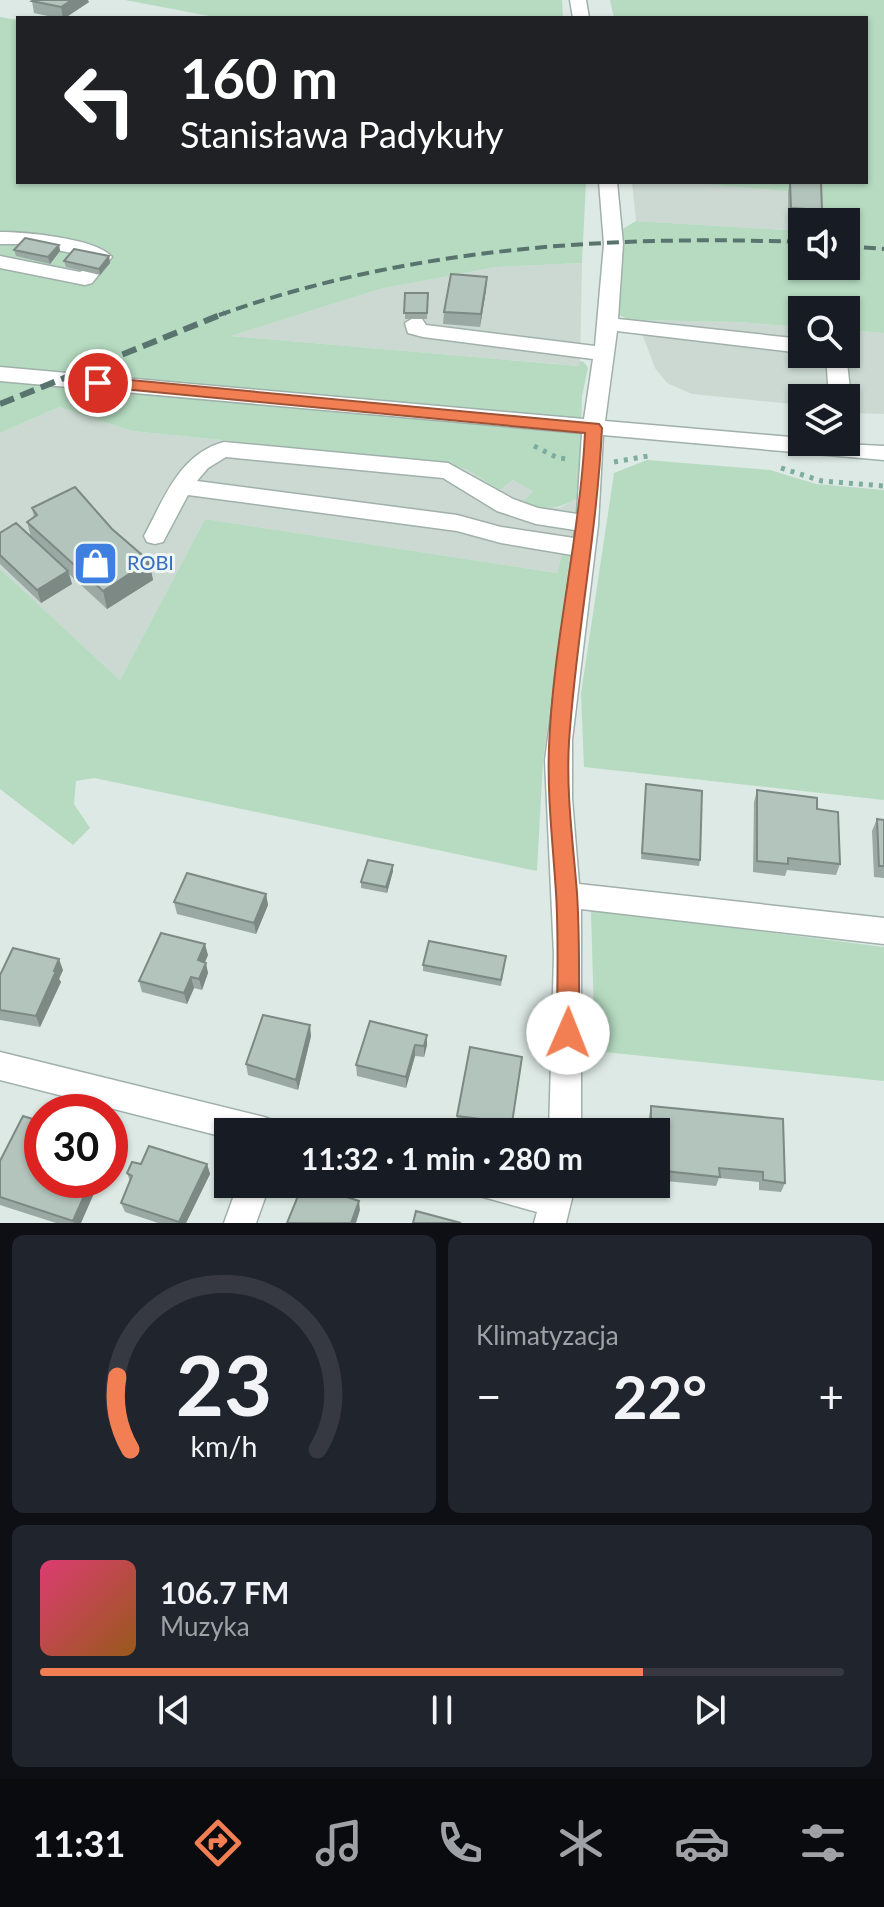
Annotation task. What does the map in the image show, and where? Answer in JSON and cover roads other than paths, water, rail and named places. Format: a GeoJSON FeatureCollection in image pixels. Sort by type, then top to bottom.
{"type":"FeatureCollection","features":[{"type":"Feature","properties":{"kind":"street"},"geometry":{"type":"LineString","coordinates":[[565,1118],[569,1002],[566,895],[558,809],[559,744],[584,535],[593,428],[608,324],[615,240],[608,184]]}},
{"type":"Feature","properties":{"kind":"street"},"geometry":{"type":"LineString","coordinates":[[0,238],[19,230]]}},
{"type":"Feature","properties":{"kind":"street"},"geometry":{"type":"LineString","coordinates":[[0,238],[28,238],[97,253],[102,257],[85,279],[0,262]]}},
{"type":"Feature","properties":{"kind":"street"},"geometry":{"type":"LineString","coordinates":[[415,323],[415,328],[423,331],[603,354]]}},
{"type":"Feature","properties":{"kind":"street"},"geometry":{"type":"LineString","coordinates":[[608,324],[788,344]]}},
{"type":"Feature","properties":{"kind":"street"},"geometry":{"type":"LineString","coordinates":[[0,374],[593,428],[788,442]]}},
{"type":"Feature","properties":{"kind":"street"},"geometry":{"type":"LineString","coordinates":[[155,536],[195,466],[207,454],[224,449],[448,471],[505,505],[584,535]]}},
{"type":"Feature","properties":{"kind":"street"},"geometry":{"type":"LineString","coordinates":[[860,449],[884,453]]}},
{"type":"Feature","properties":{"kind":"street"},"geometry":{"type":"LineString","coordinates":[[183,487],[457,523],[501,535],[584,535]]}},
{"type":"Feature","properties":{"kind":"street"},"geometry":{"type":"LineString","coordinates":[[457,523],[520,511]]}},
{"type":"Feature","properties":{"kind":"street"},"geometry":{"type":"LineString","coordinates":[[566,895],[884,931]]}},
{"type":"Feature","properties":{"kind":"street"},"geometry":{"type":"LineString","coordinates":[[0,1066],[214,1120]]}},
{"type":"Feature","properties":{"kind":"street"},"geometry":{"type":"LineString","coordinates":[[240,1223],[249,1198]]}},
{"type":"Feature","properties":{"kind":"railway"},"geometry":{"type":"LineString","coordinates":[[224,313],[290,292],[362,274],[507,251],[654,241],[788,242]]}},
{"type":"Feature","properties":{"kind":"railway"},"geometry":{"type":"LineString","coordinates":[[860,247],[884,249]]}},
{"type":"Feature","properties":{"kind":"railway"},"geometry":{"type":"LineString","coordinates":[[0,404],[224,313]]}},
{"type":"Feature","properties":{"kind":"railway"},"geometry":{"type":"LineString","coordinates":[[219,315],[224,313]]}},
{"type":"Feature","properties":{"kind":"place","name":"ROBI"},"geometry":{"type":"Point","coordinates":[96,563]}}]}
